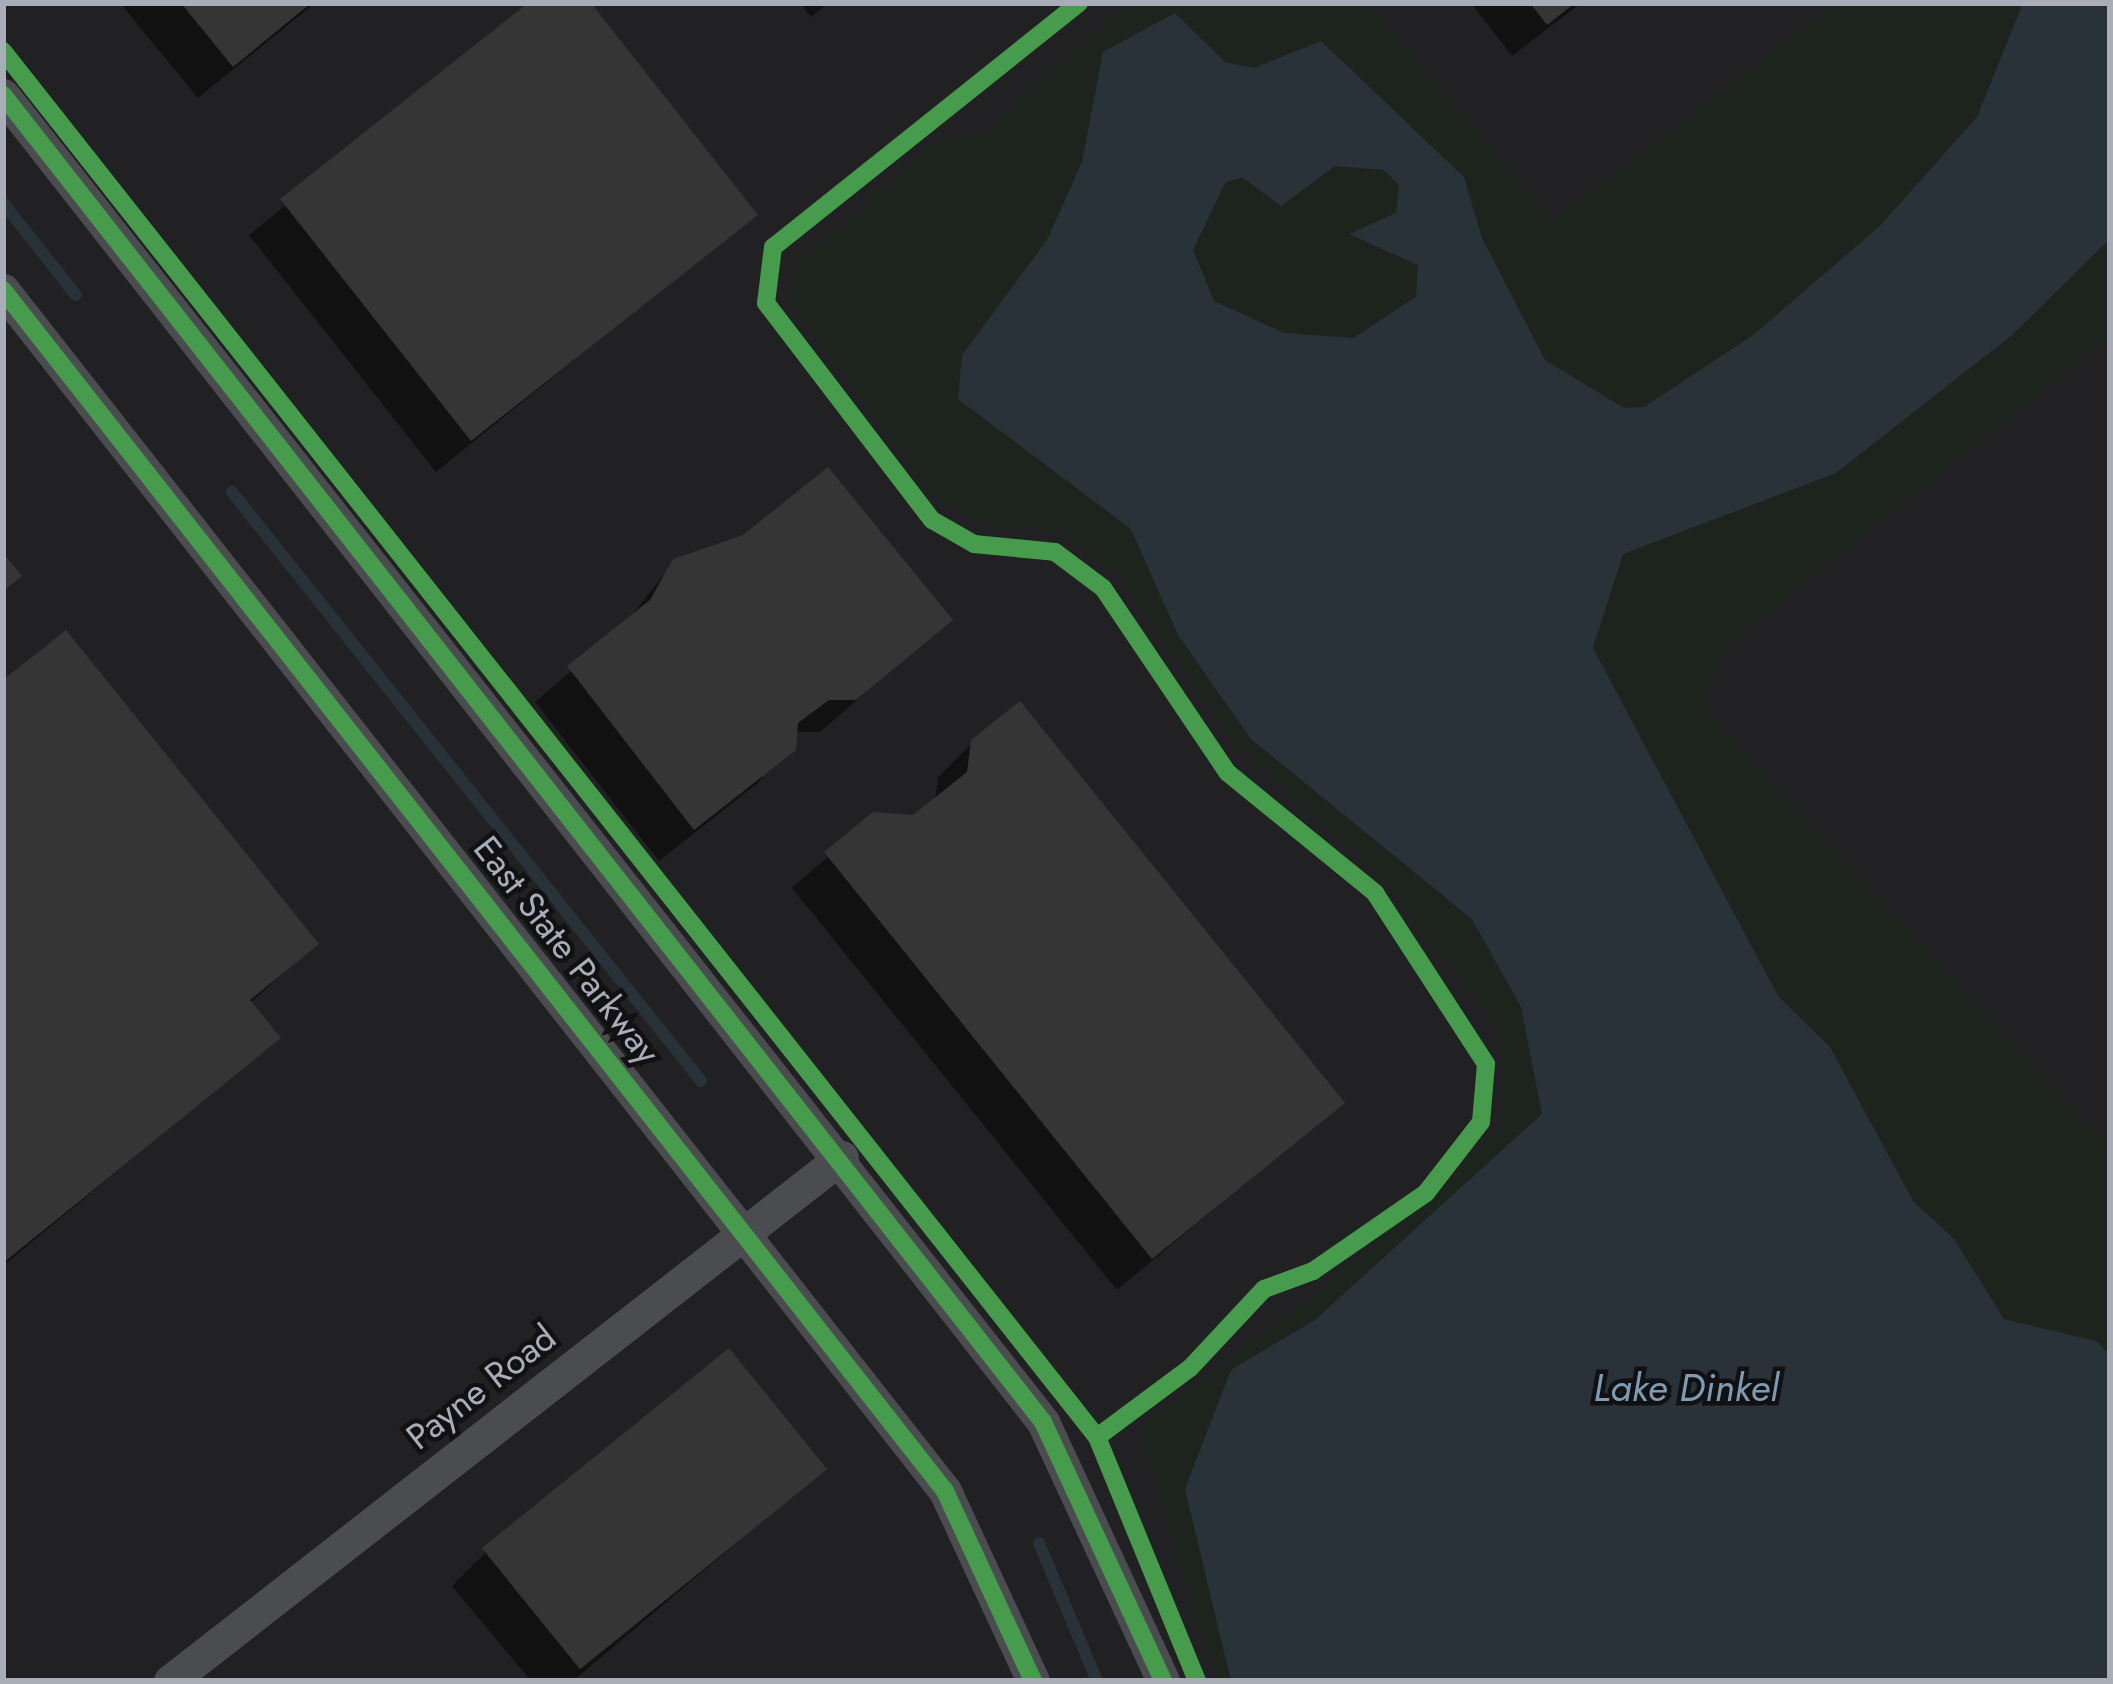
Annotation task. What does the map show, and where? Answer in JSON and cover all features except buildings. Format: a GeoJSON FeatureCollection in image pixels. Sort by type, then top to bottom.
{"type":"FeatureCollection","features":[{"type":"Feature","properties":{"kind":"street"},"geometry":{"type":"LineString","coordinates":[[3,95],[842,1157],[1043,1422],[1162,1681]]}},
{"type":"Feature","properties":{"kind":"street","name":"East State Parkway"},"geometry":{"type":"LineString","coordinates":[[3,290],[746,1229],[945,1491],[1033,1681]]}},
{"type":"Feature","properties":{"kind":"street","name":"Payne Road"},"geometry":{"type":"LineString","coordinates":[[170,1681],[842,1157]]}},
{"type":"Feature","properties":{"kind":"shaded area"},"geometry":{"type":"Polygon","coordinates":[[[3,3],[2110,3],[2110,1681],[3,1681],[3,3]]]}},
{"type":"Feature","properties":{"kind":"shaded area","name":"Lake Dinkel"},"geometry":{"type":"Polygon","coordinates":[[[1131,3],[1368,3],[1553,221],[1836,3],[2110,3],[2110,336],[1724,649],[1704,709],[2110,1149],[2110,1681],[1217,1681],[1140,1430],[1417,1213],[1504,1122],[1501,1031],[1376,871],[1231,739],[1118,575],[1060,531],[984,524],[932,495],[792,303],[797,263],[941,140],[984,133],[1131,3]]]}},
{"type":"Feature","properties":{"kind":"water","name":"Lake Dinkel"},"geometry":{"type":"Polygon","coordinates":[[[2023,3],[2110,3],[2110,239],[2012,335],[1836,473],[1623,554],[1593,648],[1778,996],[1830,1047],[1913,1201],[1954,1239],[2004,1319],[2096,1341],[2110,1355],[2110,1681],[1231,1681],[1185,1489],[1231,1370],[1315,1320],[1542,1114],[1521,1007],[1472,919],[1251,739],[1178,635],[1131,529],[958,399],[962,355],[1047,240],[1082,162],[1103,52],[1175,13],[1225,62],[1254,68],[1321,41],[1464,177],[1482,238],[1545,360],[1624,408],[1644,407],[1752,336],[1880,226],[1977,117],[2023,3]],[[1335,166],[1281,206],[1242,177],[1225,183],[1193,250],[1214,301],[1284,333],[1353,338],[1416,297],[1418,265],[1349,234],[1396,213],[1399,185],[1384,170],[1335,166]]]}},
{"type":"Feature","properties":{"kind":"waterway"},"geometry":{"type":"LineString","coordinates":[[3,203],[76,295]]}},
{"type":"Feature","properties":{"kind":"waterway"},"geometry":{"type":"LineString","coordinates":[[232,492],[701,1081]]}},
{"type":"Feature","properties":{"kind":"waterway"},"geometry":{"type":"LineString","coordinates":[[1039,1543],[1097,1681]]}},
{"type":"Feature","properties":{"kind":"cycle path"},"geometry":{"type":"LineString","coordinates":[[1079,3],[773,247],[766,303],[932,520],[974,544],[1055,552],[1103,588],[1228,773],[1375,893],[1486,1064],[1481,1122],[1426,1193],[1313,1271],[1264,1289],[1190,1368],[1097,1437],[1197,1681]]}},
{"type":"Feature","properties":{"kind":"cycle path"},"geometry":{"type":"LineString","coordinates":[[3,51],[1097,1437]]}},
{"type":"Feature","properties":{"kind":"cycle path"},"geometry":{"type":"LineString","coordinates":[[3,95],[1043,1422],[1163,1681]]}},
{"type":"Feature","properties":{"kind":"cycle path"},"geometry":{"type":"LineString","coordinates":[[3,290],[945,1491],[1033,1681]]}}]}
